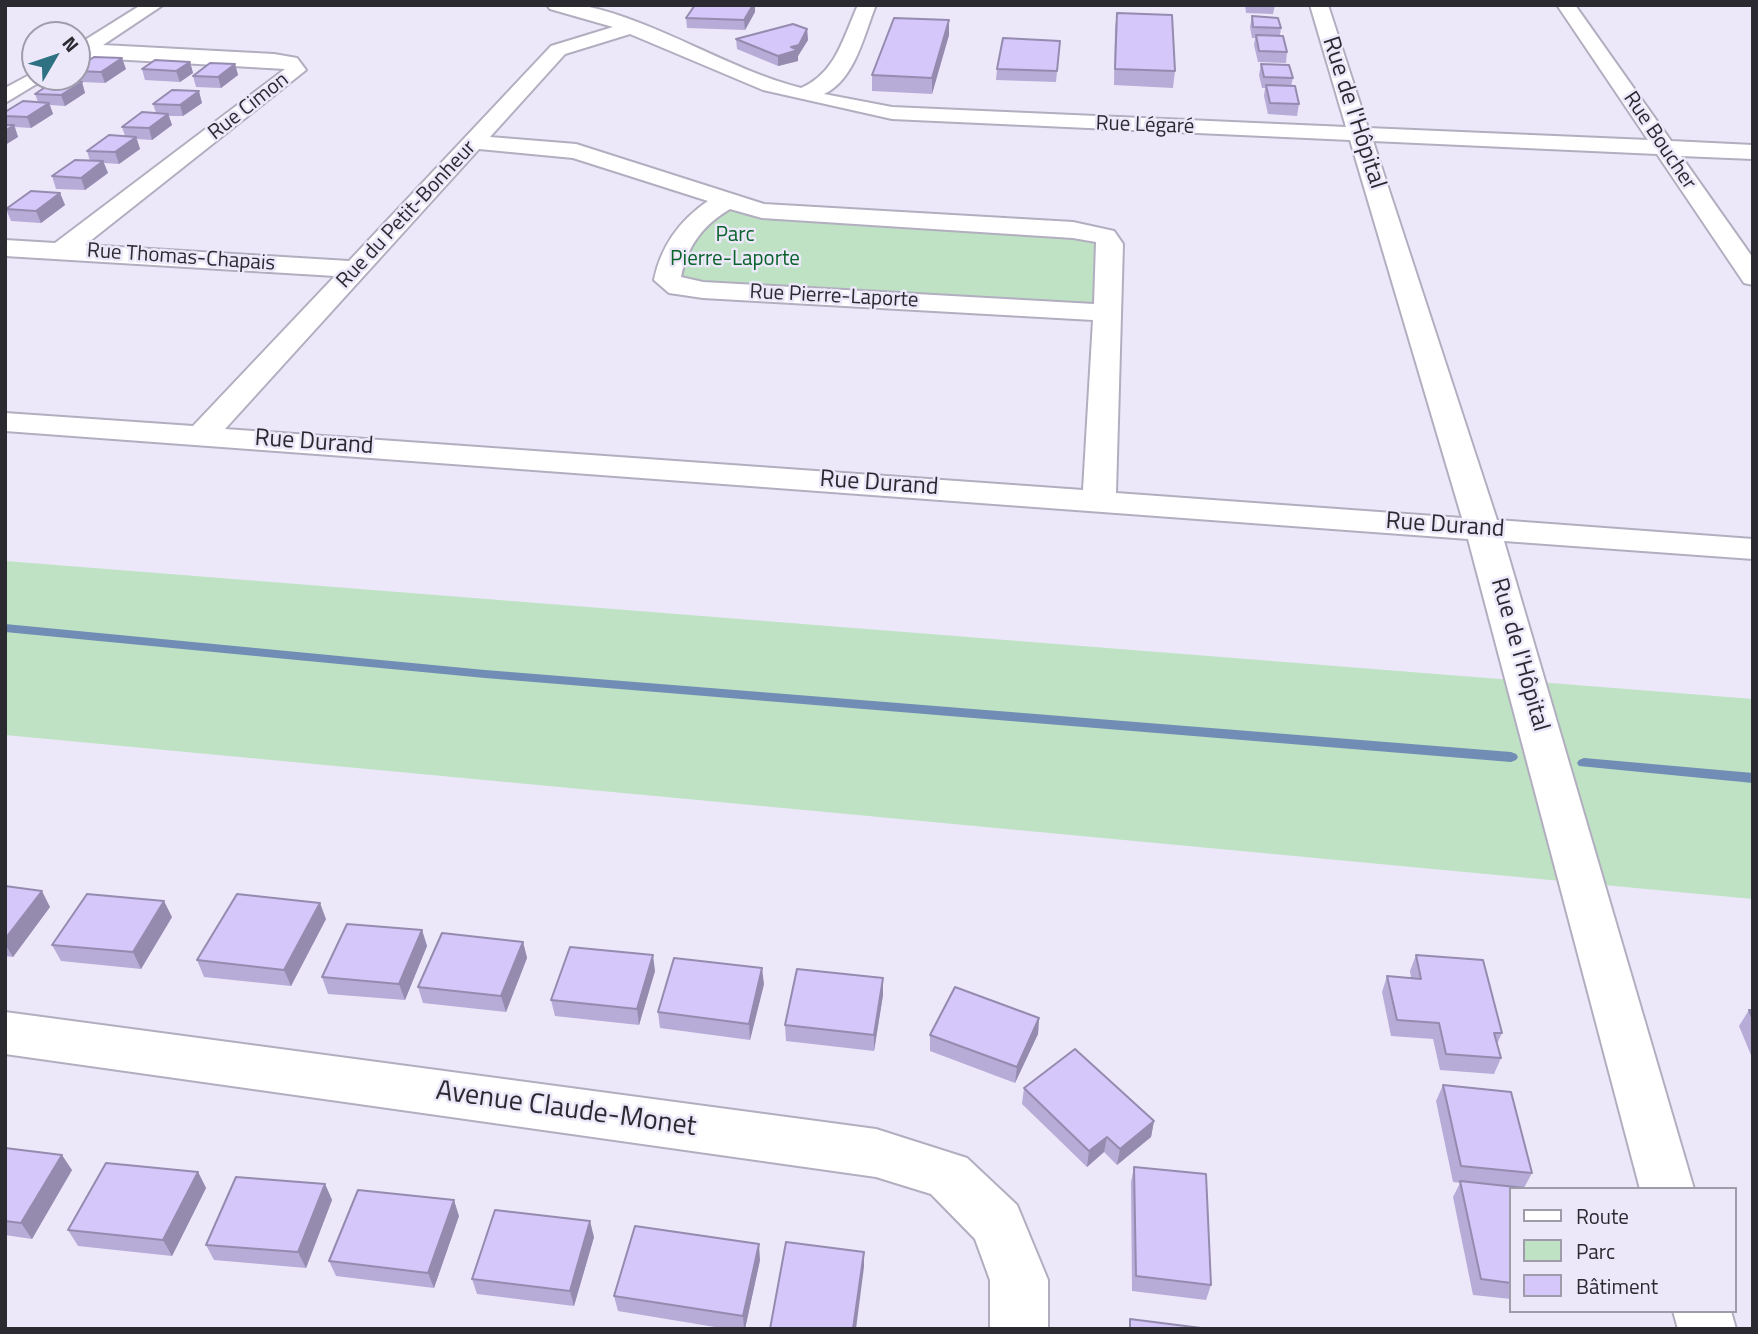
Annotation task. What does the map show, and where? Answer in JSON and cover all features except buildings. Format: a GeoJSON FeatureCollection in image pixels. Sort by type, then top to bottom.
{"type":"FeatureCollection","features":[{"type":"Feature","properties":{"kind":"street"},"geometry":{"type":"LineString","coordinates":[[91,44],[154,5]]}},
{"type":"Feature","properties":{"kind":"street","name":"Rue Légaré"},"geometry":{"type":"LineString","coordinates":[[556,5],[631,28],[733,73],[843,105],[950,118],[1753,152]]}},
{"type":"Feature","properties":{"kind":"street"},"geometry":{"type":"LineString","coordinates":[[804,95],[826,85],[836,74],[867,5]]}},
{"type":"Feature","properties":{"kind":"street","name":"Rue de l'Hôpital"},"geometry":{"type":"LineString","coordinates":[[1319,5],[1483,529],[1666,1187]]}},
{"type":"Feature","properties":{"kind":"street","name":"Rue Boucher"},"geometry":{"type":"LineString","coordinates":[[1566,5],[1753,277]]}},
{"type":"Feature","properties":{"kind":"street","name":"Rue du Petit-Bonheur"},"geometry":{"type":"LineString","coordinates":[[202,435],[558,50],[631,28]]}},
{"type":"Feature","properties":{"kind":"street","name":"Rue Cimon"},"geometry":{"type":"LineString","coordinates":[[61,251],[296,70],[290,62],[274,60],[91,52]]}},
{"type":"Feature","properties":{"kind":"street"},"geometry":{"type":"LineString","coordinates":[[5,97],[21,87]]}},
{"type":"Feature","properties":{"kind":"street"},"geometry":{"type":"LineString","coordinates":[[474,142],[576,151],[762,211],[1091,232],[1105,236],[1110,244],[1099,500]]}},
{"type":"Feature","properties":{"kind":"street","name":"Rue Pierre-Laporte"},"geometry":{"type":"LineString","coordinates":[[727,200],[702,214],[690,225],[667,280],[679,287],[703,290],[1108,313]]}},
{"type":"Feature","properties":{"kind":"street","name":"Rue Thomas-Chapais"},"geometry":{"type":"LineString","coordinates":[[5,248],[356,270]]}},
{"type":"Feature","properties":{"kind":"street","name":"Rue Durand"},"geometry":{"type":"LineString","coordinates":[[5,422],[1753,549]]}},
{"type":"Feature","properties":{"kind":"street","name":"Avenue Claude-Monet"},"geometry":{"type":"LineString","coordinates":[[5,1033],[876,1153],[948,1175],[997,1223],[1019,1280],[1019,1329]]}},
{"type":"Feature","properties":{"kind":"green space","name":"Parc Pierre-Laporte"},"geometry":{"type":"Polygon","coordinates":[[[728,200],[762,211],[1105,236],[1108,313],[703,290],[668,271],[728,200]]]}},
{"type":"Feature","properties":{"kind":"green space"},"geometry":{"type":"Polygon","coordinates":[[[5,561],[1753,699],[1753,899],[5,735],[5,561]]]}},
{"type":"Feature","properties":{"kind":"waterway"},"geometry":{"type":"LineString","coordinates":[[5,628],[485,674],[1511,757]]}},
{"type":"Feature","properties":{"kind":"waterway"},"geometry":{"type":"LineString","coordinates":[[1584,763],[1753,778]]}}]}
